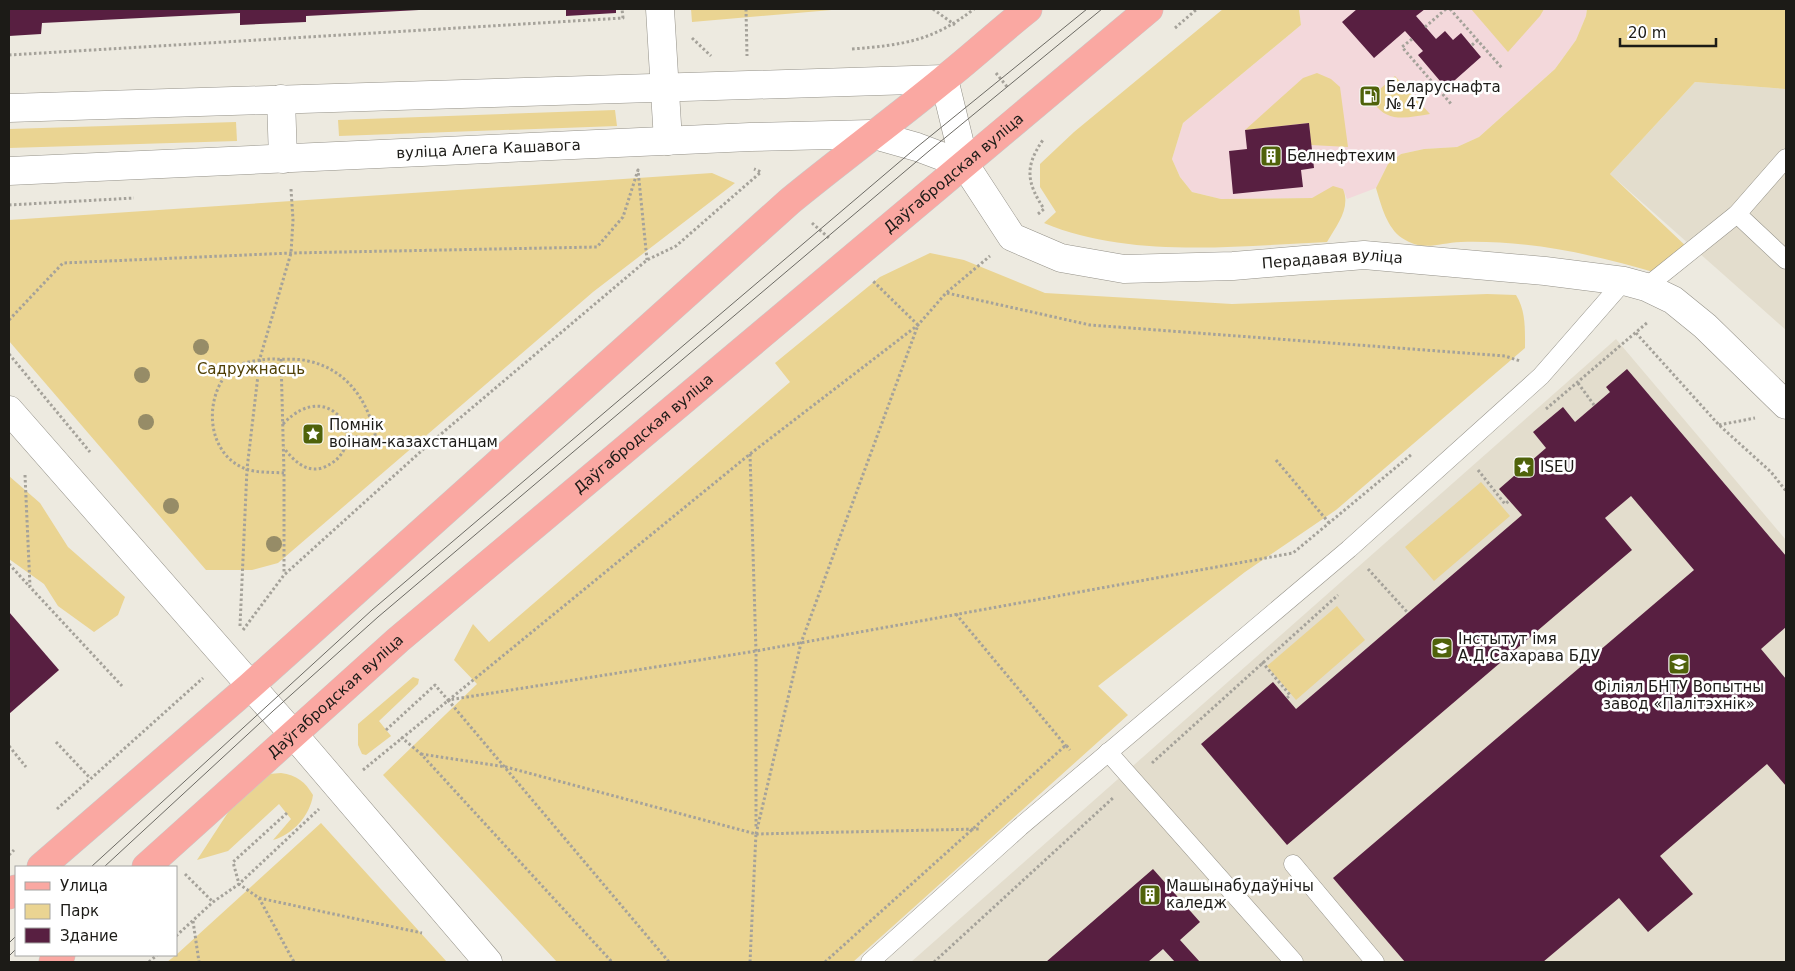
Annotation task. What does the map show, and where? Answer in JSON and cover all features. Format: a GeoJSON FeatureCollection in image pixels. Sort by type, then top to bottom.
{"type":"FeatureCollection","features":[{"type":"Feature","properties":{"kind":"main road"},"geometry":{"type":"LineString","coordinates":[[660,9],[668,142]]}},
{"type":"Feature","properties":{"kind":"main road"},"geometry":{"type":"LineString","coordinates":[[42,866],[250,686],[790,201],[871,134],[944,79],[976,50],[1028,9]]}},
{"type":"Feature","properties":{"kind":"main road","name":"Даўгабродская вуліца"},"geometry":{"type":"LineString","coordinates":[[147,866],[398,640],[965,165],[1027,109],[1149,9]]}},
{"type":"Feature","properties":{"kind":"main road"},"geometry":{"type":"LineString","coordinates":[[9,108],[944,79]]}},
{"type":"Feature","properties":{"kind":"main road","name":"Перадавая вуліца"},"geometry":{"type":"LineString","coordinates":[[944,79],[965,165],[1012,237],[1061,258],[1124,268],[1233,266],[1364,256],[1545,271],[1635,284],[1672,300],[1705,326],[1786,405]]}},
{"type":"Feature","properties":{"kind":"main road"},"geometry":{"type":"LineString","coordinates":[[281,99],[283,159]]}},
{"type":"Feature","properties":{"kind":"main road","name":"вуліца Алега Кашавога"},"geometry":{"type":"LineString","coordinates":[[9,171],[871,134],[917,147],[965,165]]}},
{"type":"Feature","properties":{"kind":"main road"},"geometry":{"type":"LineString","coordinates":[[9,410],[294,735],[488,962]]}},
{"type":"Feature","properties":{"kind":"lane"},"geometry":{"type":"LineString","coordinates":[[870,962],[1020,827],[1349,549],[1541,376],[1635,284],[1737,214],[1786,158]]}},
{"type":"Feature","properties":{"kind":"lane"},"geometry":{"type":"LineString","coordinates":[[1737,214],[1786,260]]}},
{"type":"Feature","properties":{"kind":"lane"},"geometry":{"type":"LineString","coordinates":[[1108,752],[1134,779],[1294,962]]}},
{"type":"Feature","properties":{"kind":"lane"},"geometry":{"type":"LineString","coordinates":[[1293,864],[1375,962]]}},
{"type":"Feature","properties":{"kind":"path"},"geometry":{"type":"LineString","coordinates":[[9,55],[623,18],[622,9]]}},
{"type":"Feature","properties":{"kind":"path"},"geometry":{"type":"LineString","coordinates":[[746,9],[747,57]]}},
{"type":"Feature","properties":{"kind":"path"},"geometry":{"type":"LineString","coordinates":[[933,9],[954,24],[1048,134],[1035,152],[1029,171],[1033,192],[1044,209]]}},
{"type":"Feature","properties":{"kind":"path"},"geometry":{"type":"LineString","coordinates":[[844,50],[892,46],[932,36],[954,24],[974,9]]}},
{"type":"Feature","properties":{"kind":"path"},"geometry":{"type":"LineString","coordinates":[[1167,34],[1197,9]]}},
{"type":"Feature","properties":{"kind":"path"},"geometry":{"type":"LineString","coordinates":[[1425,27],[1446,9]]}},
{"type":"Feature","properties":{"kind":"path"},"geometry":{"type":"LineString","coordinates":[[1450,9],[1502,68]]}},
{"type":"Feature","properties":{"kind":"path"},"geometry":{"type":"LineString","coordinates":[[690,30],[692,38],[711,56],[720,56]]}},
{"type":"Feature","properties":{"kind":"path"},"geometry":{"type":"LineString","coordinates":[[1412,39],[1402,47],[1452,105]]}},
{"type":"Feature","properties":{"kind":"path"},"geometry":{"type":"LineString","coordinates":[[1472,46],[1478,40]]}},
{"type":"Feature","properties":{"kind":"path"},"geometry":{"type":"LineString","coordinates":[[738,57],[757,56]]}},
{"type":"Feature","properties":{"kind":"path"},"geometry":{"type":"LineString","coordinates":[[291,189],[293,220],[292,253],[260,358],[247,469],[240,634],[284,575],[428,444],[647,260],[676,246],[761,172],[751,168]]}},
{"type":"Feature","properties":{"kind":"path"},"geometry":{"type":"LineString","coordinates":[[638,170],[647,260]]}},
{"type":"Feature","properties":{"kind":"path"},"geometry":{"type":"LineString","coordinates":[[9,320],[63,263],[292,253],[597,247],[624,217],[638,170]]}},
{"type":"Feature","properties":{"kind":"path"},"geometry":{"type":"LineString","coordinates":[[628,171],[648,170]]}},
{"type":"Feature","properties":{"kind":"path"},"geometry":{"type":"LineString","coordinates":[[281,190],[301,189]]}},
{"type":"Feature","properties":{"kind":"path"},"geometry":{"type":"LineString","coordinates":[[9,206],[135,198]]}},
{"type":"Feature","properties":{"kind":"path"},"geometry":{"type":"LineString","coordinates":[[178,934],[213,902],[239,884],[401,737],[750,454],[918,325],[946,293],[1090,325],[1505,356],[1522,362],[1541,376],[1558,399]]}},
{"type":"Feature","properties":{"kind":"path"},"geometry":{"type":"LineString","coordinates":[[1543,412],[1672,300]]}},
{"type":"Feature","properties":{"kind":"path"},"geometry":{"type":"LineString","coordinates":[[756,834],[801,643],[918,325]]}},
{"type":"Feature","properties":{"kind":"path"},"geometry":{"type":"LineString","coordinates":[[1636,333],[1719,425],[1771,472],[1786,491]]}},
{"type":"Feature","properties":{"kind":"path"},"geometry":{"type":"LineString","coordinates":[[284,473],[247,469],[224,455],[215,437],[211,416],[217,390],[231,368],[260,358],[281,359],[308,361],[340,374],[358,392],[365,405],[376,439]]}},
{"type":"Feature","properties":{"kind":"path"},"geometry":{"type":"LineString","coordinates":[[281,359],[284,448],[284,575]]}},
{"type":"Feature","properties":{"kind":"path"},"geometry":{"type":"LineString","coordinates":[[1578,383],[1594,405]]}},
{"type":"Feature","properties":{"kind":"path"},"geometry":{"type":"LineString","coordinates":[[283,424],[303,407],[323,406],[339,415],[347,428],[346,447],[334,463],[318,469],[305,468],[291,458],[284,448]]}},
{"type":"Feature","properties":{"kind":"path"},"geometry":{"type":"LineString","coordinates":[[1719,425],[1757,418]]}},
{"type":"Feature","properties":{"kind":"path"},"geometry":{"type":"LineString","coordinates":[[346,436],[428,444]]}},
{"type":"Feature","properties":{"kind":"path"},"geometry":{"type":"LineString","coordinates":[[750,454],[756,651],[756,834],[750,962]]}},
{"type":"Feature","properties":{"kind":"path"},"geometry":{"type":"LineString","coordinates":[[448,700],[756,651],[1293,553],[1330,524],[1276,460]]}},
{"type":"Feature","properties":{"kind":"path"},"geometry":{"type":"LineString","coordinates":[[1470,476],[1485,464]]}},
{"type":"Feature","properties":{"kind":"path"},"geometry":{"type":"LineString","coordinates":[[20,467],[25,474],[30,587]]}},
{"type":"Feature","properties":{"kind":"path"},"geometry":{"type":"LineString","coordinates":[[1478,470],[1505,504],[1509,501]]}},
{"type":"Feature","properties":{"kind":"path"},"geometry":{"type":"LineString","coordinates":[[1361,575],[1375,562]]}},
{"type":"Feature","properties":{"kind":"path"},"geometry":{"type":"LineString","coordinates":[[9,564],[122,686]]}},
{"type":"Feature","properties":{"kind":"path"},"geometry":{"type":"LineString","coordinates":[[1368,569],[1408,613]]}},
{"type":"Feature","properties":{"kind":"path"},"geometry":{"type":"LineString","coordinates":[[934,962],[1262,662],[1340,594]]}},
{"type":"Feature","properties":{"kind":"path"},"geometry":{"type":"LineString","coordinates":[[956,614],[1067,746]]}},
{"type":"Feature","properties":{"kind":"path"},"geometry":{"type":"LineString","coordinates":[[1262,662],[1290,696],[1287,698]]}},
{"type":"Feature","properties":{"kind":"path"},"geometry":{"type":"LineString","coordinates":[[56,810],[208,672]]}},
{"type":"Feature","properties":{"kind":"path"},"geometry":{"type":"LineString","coordinates":[[386,730],[435,685],[669,962]]}},
{"type":"Feature","properties":{"kind":"path"},"geometry":{"type":"LineString","coordinates":[[401,737],[421,754],[612,962]]}},
{"type":"Feature","properties":{"kind":"path"},"geometry":{"type":"LineString","coordinates":[[56,742],[90,778]]}},
{"type":"Feature","properties":{"kind":"path"},"geometry":{"type":"LineString","coordinates":[[9,746],[26,767]]}},
{"type":"Feature","properties":{"kind":"path"},"geometry":{"type":"LineString","coordinates":[[421,754],[506,767],[756,834],[1020,827]]}},
{"type":"Feature","properties":{"kind":"path"},"geometry":{"type":"LineString","coordinates":[[286,813],[233,862],[239,884],[259,898],[426,934]]}},
{"type":"Feature","properties":{"kind":"path"},"geometry":{"type":"LineString","coordinates":[[9,855],[16,848]]}},
{"type":"Feature","properties":{"kind":"path"},"geometry":{"type":"LineString","coordinates":[[182,871],[213,902]]}},
{"type":"Feature","properties":{"kind":"path"},"geometry":{"type":"LineString","coordinates":[[259,898],[294,962]]}},
{"type":"Feature","properties":{"kind":"path"},"geometry":{"type":"LineString","coordinates":[[193,920],[199,962]]}},
{"type":"Feature","properties":{"kind":"shaded area","name":"Беларуснафта № 47"},"geometry":{"type":"Polygon","coordinates":[[[1299,9],[1587,9],[1576,40],[1555,69],[1479,137],[1457,147],[1424,149],[1401,154],[1388,164],[1376,188],[1347,199],[1343,189],[1327,191],[1312,198],[1221,199],[1192,192],[1180,177],[1172,159],[1183,123],[1301,25],[1299,9]]]}},
{"type":"Feature","properties":{"kind":"shaded area"},"geometry":{"type":"Polygon","coordinates":[[[1695,82],[1786,89],[1786,330],[1610,174],[1695,82]]]}},
{"type":"Feature","properties":{"kind":"shaded area"},"geometry":{"type":"Polygon","coordinates":[[[1616,339],[1786,540],[1786,962],[911,962],[1616,339]]]}},
{"type":"Feature","properties":{"kind":"green space"},"geometry":{"type":"Polygon","coordinates":[[[691,9],[843,9],[692,22],[691,9]]]}},
{"type":"Feature","properties":{"kind":"green space"},"geometry":{"type":"Polygon","coordinates":[[[1223,9],[1299,9],[1301,25],[1183,123],[1172,159],[1180,177],[1192,192],[1221,199],[1312,198],[1333,186],[1343,189],[1345,196],[1344,210],[1339,223],[1327,242],[1184,248],[1147,246],[1112,242],[1077,234],[1044,223],[1056,212],[1040,187],[1040,164],[1074,132],[1223,9]]]}},
{"type":"Feature","properties":{"kind":"green space"},"geometry":{"type":"Polygon","coordinates":[[[1471,9],[1544,9],[1508,52],[1471,9]]]}},
{"type":"Feature","properties":{"kind":"green space"},"geometry":{"type":"Polygon","coordinates":[[[1587,9],[1786,9],[1786,89],[1695,82],[1610,174],[1689,249],[1663,275],[1588,255],[1538,246],[1461,242],[1424,246],[1410,242],[1397,234],[1388,222],[1382,209],[1376,188],[1388,164],[1401,154],[1424,149],[1457,147],[1479,137],[1555,69],[1576,40],[1587,9]]]}},
{"type":"Feature","properties":{"kind":"green space"},"geometry":{"type":"Polygon","coordinates":[[[1317,73],[1331,79],[1340,87],[1348,147],[1311,145],[1309,123],[1245,130],[1303,78],[1317,73]]]}},
{"type":"Feature","properties":{"kind":"green space"},"geometry":{"type":"Polygon","coordinates":[[[1395,76],[1430,114],[1399,117],[1386,114],[1380,110],[1374,103],[1380,89],[1395,76]]]}},
{"type":"Feature","properties":{"kind":"green space"},"geometry":{"type":"Polygon","coordinates":[[[615,110],[617,126],[339,136],[338,120],[615,110]]]}},
{"type":"Feature","properties":{"kind":"green space"},"geometry":{"type":"Polygon","coordinates":[[[236,122],[237,141],[9,148],[9,129],[236,122]]]}},
{"type":"Feature","properties":{"kind":"green space","name":"Садружнасць"},"geometry":{"type":"Polygon","coordinates":[[[712,173],[735,183],[593,292],[278,563],[252,570],[206,570],[9,341],[9,220],[712,173]]]}},
{"type":"Feature","properties":{"kind":"green space"},"geometry":{"type":"Polygon","coordinates":[[[930,253],[964,260],[1045,293],[1232,304],[1487,294],[1516,295],[1522,307],[1525,327],[1525,348],[1336,510],[1245,572],[1098,686],[1128,715],[853,962],[557,962],[383,775],[477,684],[454,660],[473,624],[489,642],[790,382],[775,363],[880,277],[930,253]]]}},
{"type":"Feature","properties":{"kind":"green space"},"geometry":{"type":"Polygon","coordinates":[[[9,476],[40,503],[68,547],[125,597],[118,615],[94,632],[58,606],[44,584],[9,559],[9,476]]]}},
{"type":"Feature","properties":{"kind":"green space"},"geometry":{"type":"Polygon","coordinates":[[[1481,482],[1510,516],[1434,581],[1405,547],[1481,482]]]}},
{"type":"Feature","properties":{"kind":"green space"},"geometry":{"type":"Polygon","coordinates":[[[1337,606],[1365,640],[1296,700],[1267,666],[1337,606]]]}},
{"type":"Feature","properties":{"kind":"green space"},"geometry":{"type":"Polygon","coordinates":[[[413,677],[419,679],[418,684],[379,721],[391,736],[366,755],[362,754],[358,745],[358,724],[413,677]]]}},
{"type":"Feature","properties":{"kind":"green space"},"geometry":{"type":"Polygon","coordinates":[[[281,773],[292,775],[300,780],[313,795],[308,810],[299,824],[287,834],[273,840],[291,819],[279,804],[228,851],[197,860],[242,791],[269,774],[281,773]]]}},
{"type":"Feature","properties":{"kind":"green space"},"geometry":{"type":"Polygon","coordinates":[[[321,823],[447,962],[167,962],[175,956],[178,956],[178,953],[321,823]]]}},
{"type":"Feature","properties":{"kind":"building"},"geometry":{"type":"Polygon","coordinates":[[[9,9],[419,10],[306,16],[306,22],[240,25],[240,13],[42,23],[41,34],[9,36],[9,9]]]}},
{"type":"Feature","properties":{"kind":"building"},"geometry":{"type":"Polygon","coordinates":[[[566,9],[616,9],[616,13],[566,16],[566,9]]]}},
{"type":"Feature","properties":{"kind":"building"},"geometry":{"type":"Polygon","coordinates":[[[1357,9],[1425,9],[1416,16],[1436,39],[1445,31],[1453,40],[1461,33],[1481,57],[1446,88],[1418,55],[1423,51],[1405,31],[1374,58],[1342,22],[1357,9]]]}},
{"type":"Feature","properties":{"kind":"building","name":"Белнефтехим"},"geometry":{"type":"Polygon","coordinates":[[[1309,123],[1314,168],[1301,170],[1303,187],[1233,194],[1229,151],[1247,149],[1245,130],[1309,123]]]}},
{"type":"Feature","properties":{"kind":"building","name":"Філіял БНТУ Вопытны завод «Палітэхнік»"},"geometry":{"type":"Polygon","coordinates":[[[1627,369],[1786,556],[1786,627],[1761,649],[1786,679],[1786,786],[1767,764],[1660,856],[1693,894],[1648,932],[1619,898],[1543,962],[1405,962],[1333,878],[1694,570],[1631,496],[1605,518],[1632,550],[1287,845],[1201,744],[1273,682],[1296,709],[1522,515],[1499,489],[1546,448],[1533,432],[1563,407],[1575,422],[1610,392],[1606,387],[1627,369]]]}},
{"type":"Feature","properties":{"kind":"building"},"geometry":{"type":"Polygon","coordinates":[[[9,612],[59,670],[9,714],[9,612]]]}},
{"type":"Feature","properties":{"kind":"building","name":"Машынабудаўнічы каледж"},"geometry":{"type":"Polygon","coordinates":[[[1153,869],[1200,922],[1180,940],[1200,962],[1175,962],[1163,949],[1148,962],[1046,962],[1153,869]]]}},
{"type":"Feature","properties":{"kind":"tram line"},"geometry":{"type":"LineString","coordinates":[[92,866],[372,610],[917,147],[1087,9]]}},
{"type":"Feature","properties":{"kind":"tram line"},"geometry":{"type":"LineString","coordinates":[[105,866],[378,617],[929,151],[1102,9]]}},
{"type":"Feature","properties":{"kind":"tram line"},"geometry":{"type":"LineString","coordinates":[[9,943],[15,937]]}},
{"type":"Feature","properties":{"kind":"tram line"},"geometry":{"type":"LineString","coordinates":[[9,956],[15,950]]}},
{"type":"Feature","properties":{"kind":"place","name":"Беларуснафта № 47"},"geometry":{"type":"Point","coordinates":[1370,96]}},
{"type":"Feature","properties":{"kind":"place","name":"Белнефтехим"},"geometry":{"type":"Point","coordinates":[1271,156]}},
{"type":"Feature","properties":{"kind":"place","name":"Помнік воінам-казахстанцам"},"geometry":{"type":"Point","coordinates":[313,434]}},
{"type":"Feature","properties":{"kind":"place","name":"ISEU"},"geometry":{"type":"Point","coordinates":[1524,467]}},
{"type":"Feature","properties":{"kind":"place","name":"Інстытут імя А.Д.Сахарава БДУ"},"geometry":{"type":"Point","coordinates":[1442,648]}},
{"type":"Feature","properties":{"kind":"place","name":"Філіял БНТУ Вопытны завод «Палітэхнік»"},"geometry":{"type":"Point","coordinates":[1679,664]}},
{"type":"Feature","properties":{"kind":"place","name":"Машынабудаўнічы каледж"},"geometry":{"type":"Point","coordinates":[1150,895]}}]}
